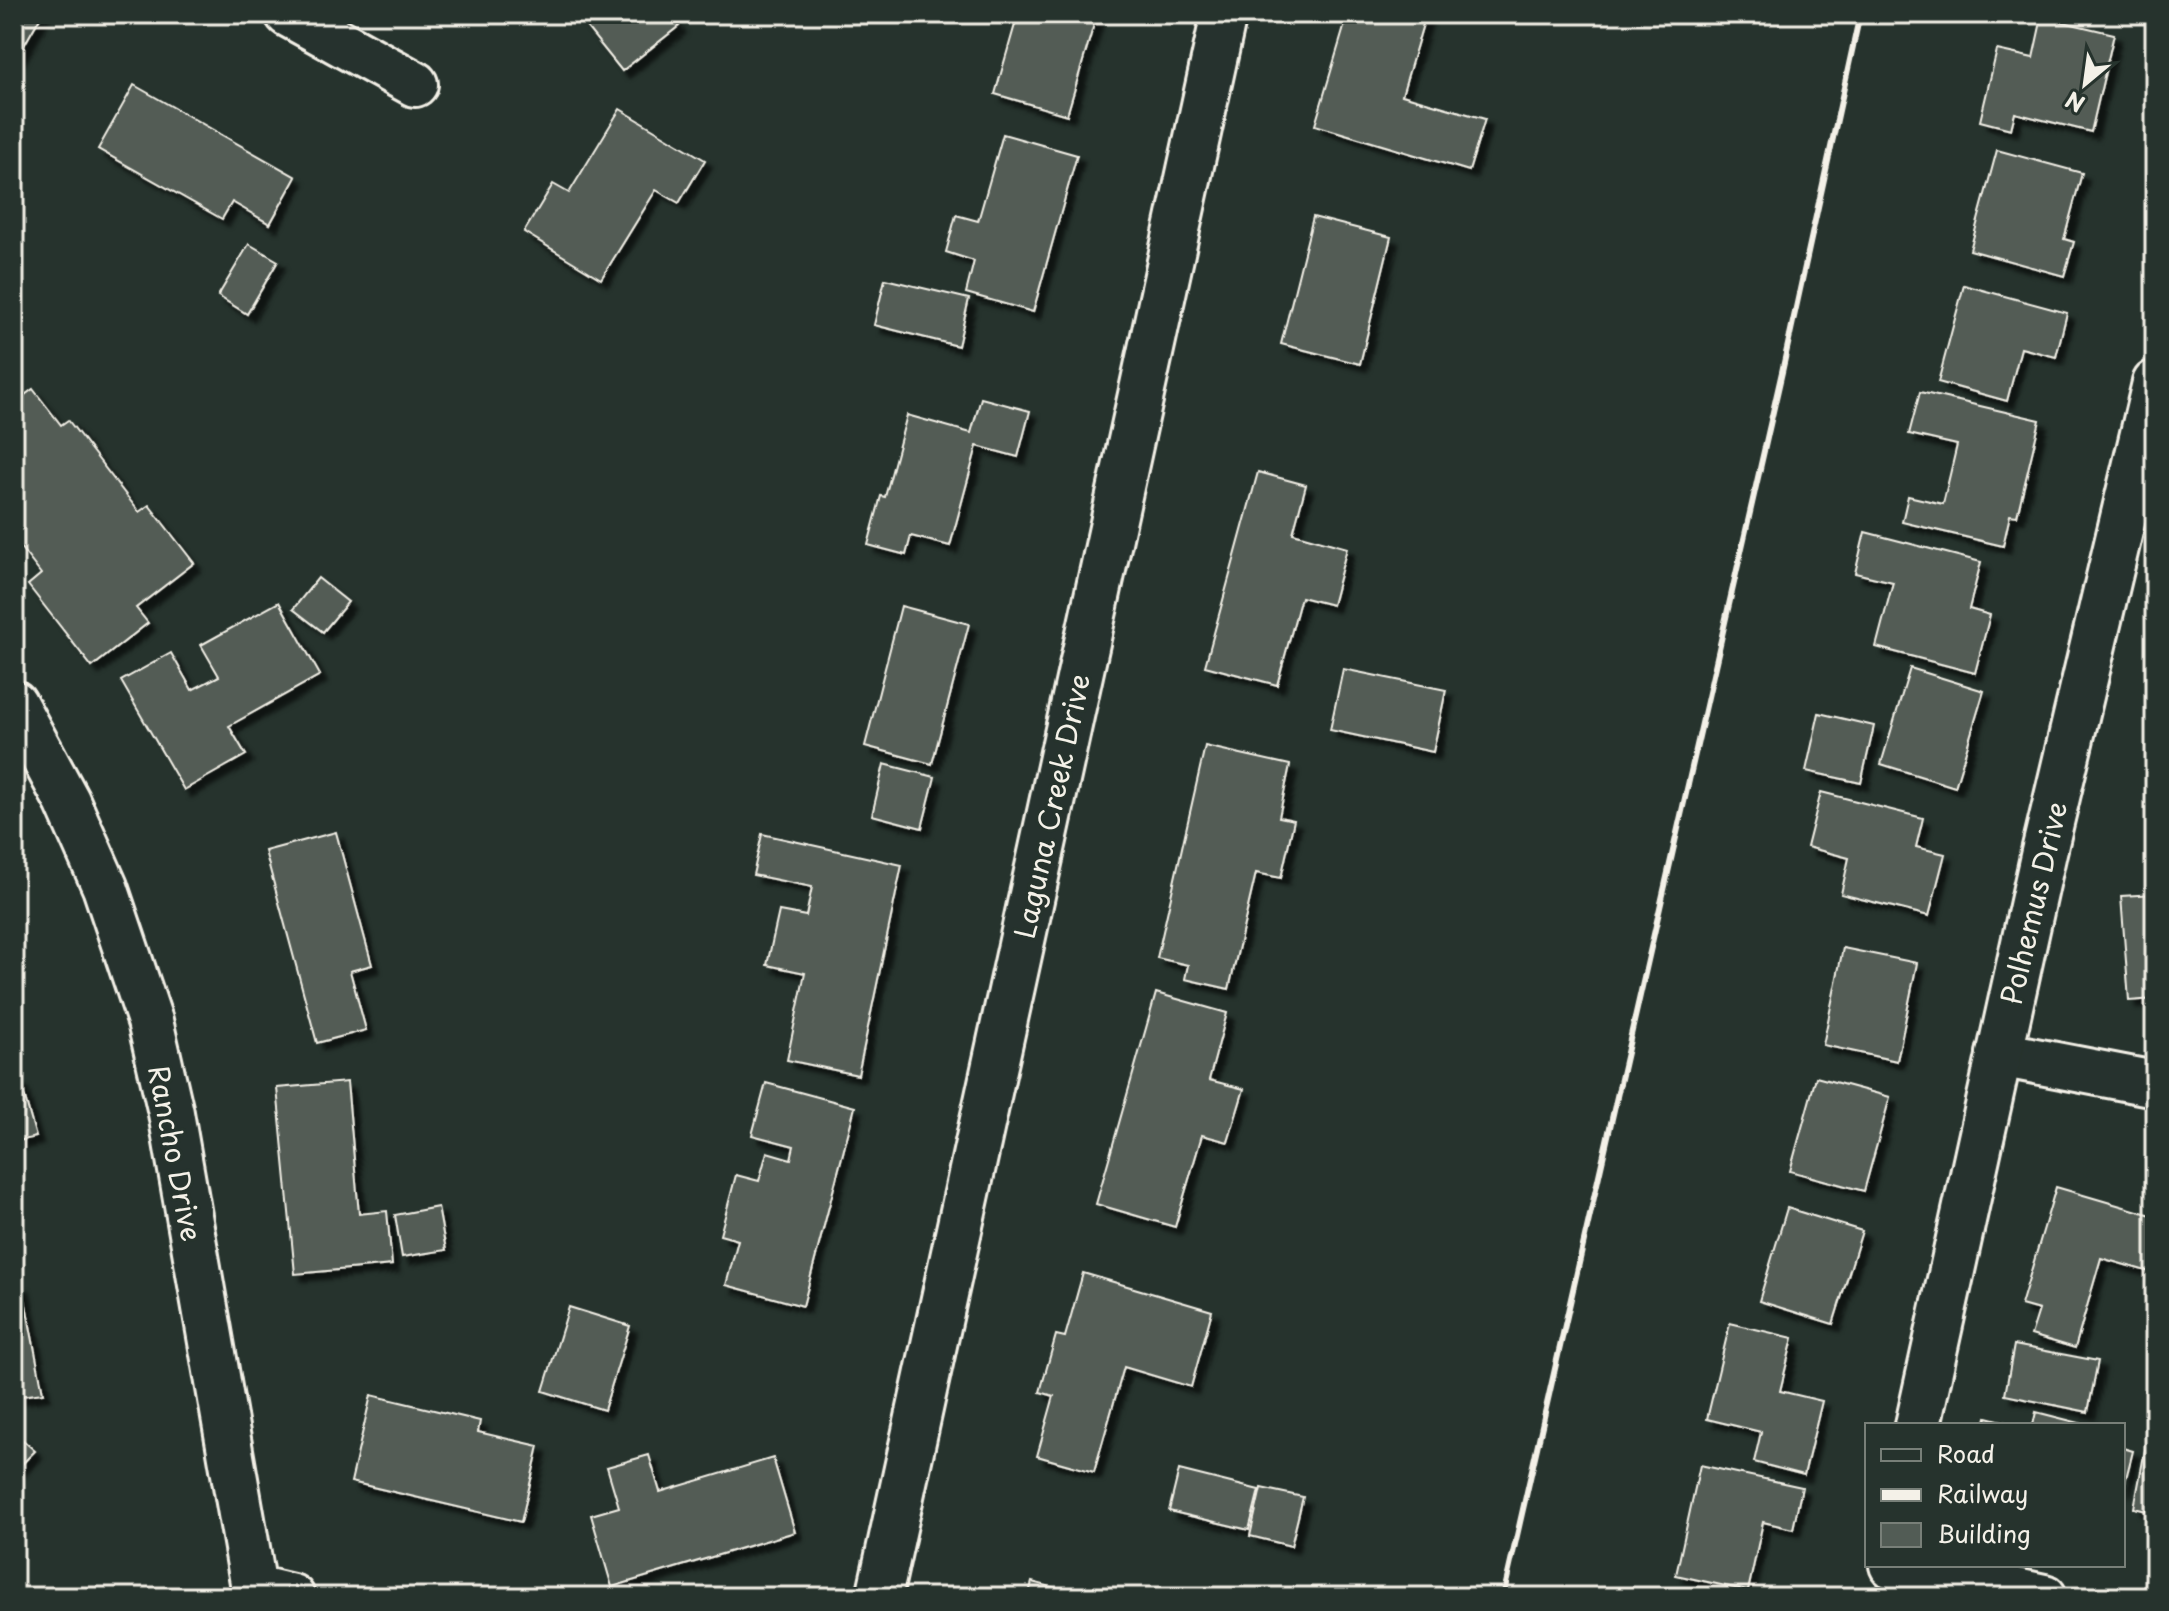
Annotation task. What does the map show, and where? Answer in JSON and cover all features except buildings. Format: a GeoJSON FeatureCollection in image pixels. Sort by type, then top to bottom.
{"type":"FeatureCollection","features":[{"type":"Feature","properties":{"kind":"street"},"geometry":{"type":"LineString","coordinates":[[288,14],[415,84]]}},
{"type":"Feature","properties":{"kind":"street","name":"Laguna Creek Drive"},"geometry":{"type":"LineString","coordinates":[[879,1597],[1224,14]]}},
{"type":"Feature","properties":{"kind":"street","name":"Polhemus Drive"},"geometry":{"type":"LineString","coordinates":[[1918,1423],[1999,1054],[2155,383]]}},
{"type":"Feature","properties":{"kind":"street","name":"Rancho Drive"},"geometry":{"type":"LineString","coordinates":[[14,703],[67,801],[105,887],[150,1021],[171,1113],[254,1588],[292,1597]]}},
{"type":"Feature","properties":{"kind":"street"},"geometry":{"type":"LineString","coordinates":[[1999,1054],[2155,1084]]}},
{"type":"Feature","properties":{"kind":"street"},"geometry":{"type":"LineString","coordinates":[[1881,1597],[1889,1567]]}},
{"type":"Feature","properties":{"kind":"street"},"geometry":{"type":"LineString","coordinates":[[1900,1567],[2044,1597]]}},
{"type":"Feature","properties":{"kind":"railway"},"geometry":{"type":"LineString","coordinates":[[1503,1597],[1782,372],[1860,14]]}}]}
